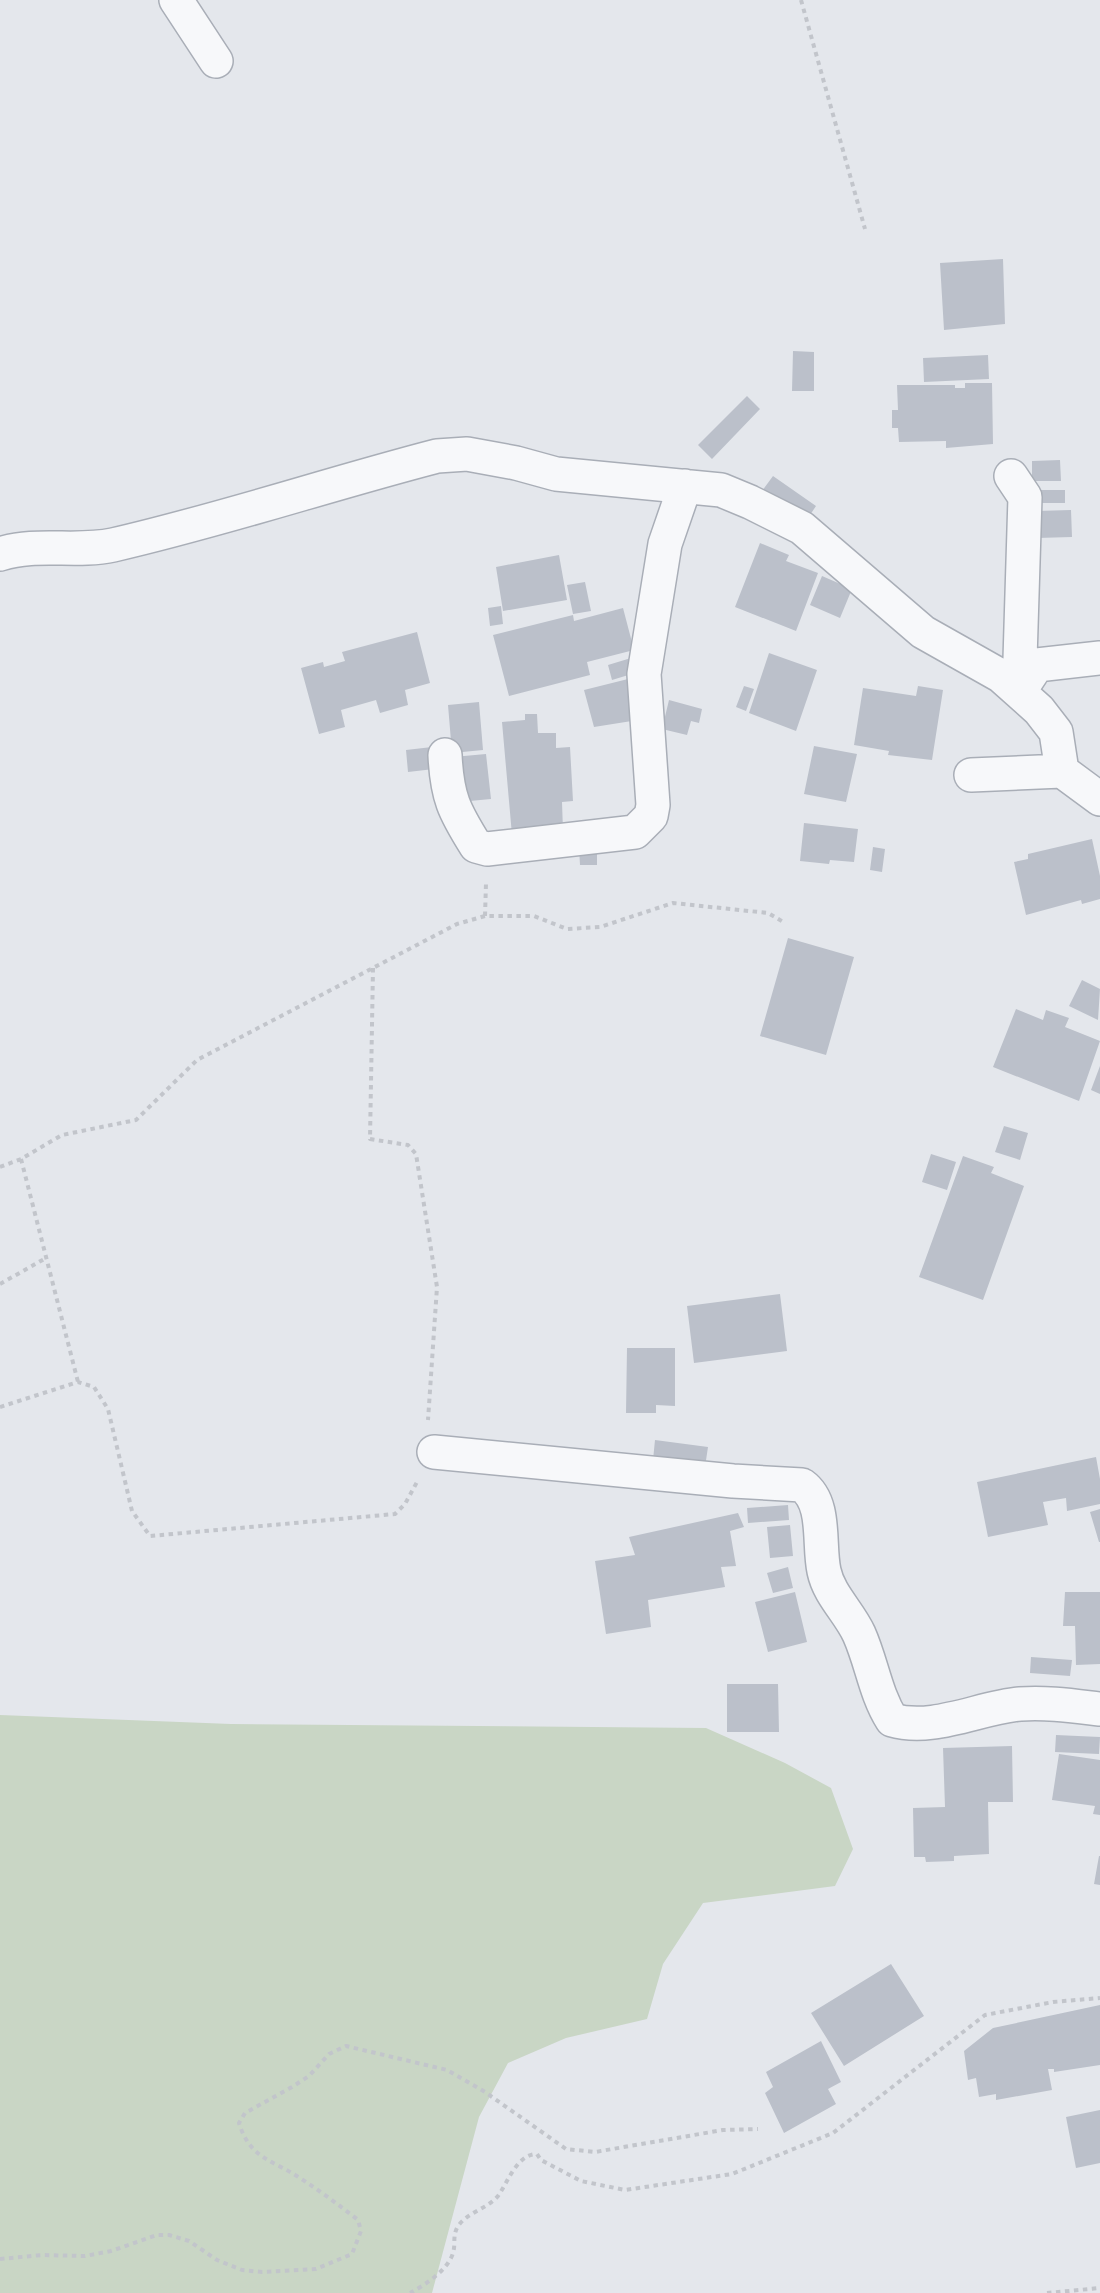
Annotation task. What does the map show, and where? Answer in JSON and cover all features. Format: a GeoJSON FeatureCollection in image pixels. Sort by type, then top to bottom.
{"type":"FeatureCollection","features":[{"type":"Feature","properties":{"kind":"street"},"geometry":{"type":"LineString","coordinates":[[176,0],[216,61]]}},
{"type":"Feature","properties":{"kind":"street"},"geometry":{"type":"LineString","coordinates":[[0,554],[46,548],[104,547],[127,542],[437,456],[467,454],[516,463],[556,474],[721,490],[802,528],[923,632],[1001,676],[1039,710],[1056,732],[1062,771]]}},
{"type":"Feature","properties":{"kind":"street"},"geometry":{"type":"LineString","coordinates":[[1011,476],[1025,497],[1019,692]]}},
{"type":"Feature","properties":{"kind":"street"},"geometry":{"type":"LineString","coordinates":[[445,755],[446,787],[452,803],[476,846],[487,849],[635,832],[651,816],[653,805],[644,674],[665,544],[684,486]]}},
{"type":"Feature","properties":{"kind":"street"},"geometry":{"type":"LineString","coordinates":[[1019,692],[1037,664],[1100,658]]}},
{"type":"Feature","properties":{"kind":"street"},"geometry":{"type":"LineString","coordinates":[[971,775],[1062,771],[1100,800]]}},
{"type":"Feature","properties":{"kind":"street"},"geometry":{"type":"LineString","coordinates":[[434,1452],[721,1480],[802,1485],[808,1490],[816,1505],[823,1570],[829,1588],[844,1606],[860,1636],[880,1701],[892,1720],[906,1724],[926,1722],[1020,1704],[1100,1709]]}},
{"type":"Feature","properties":{"kind":"path"},"geometry":{"type":"LineString","coordinates":[[801,0],[865,229]]}},
{"type":"Feature","properties":{"kind":"path"},"geometry":{"type":"LineString","coordinates":[[0,1167],[21,1159],[62,1135],[136,1120],[197,1060],[457,924],[485,916],[534,916],[567,929],[600,927],[673,903],[768,913],[785,923]]}},
{"type":"Feature","properties":{"kind":"path"},"geometry":{"type":"LineString","coordinates":[[0,1407],[78,1382],[94,1388],[108,1408],[132,1511],[150,1536],[395,1514],[405,1504],[434,1452],[427,1411],[436,1287],[416,1154],[408,1144],[370,1139],[373,968]]}},
{"type":"Feature","properties":{"kind":"path"},"geometry":{"type":"LineString","coordinates":[[21,1159],[78,1382]]}},
{"type":"Feature","properties":{"kind":"path"},"geometry":{"type":"LineString","coordinates":[[0,1284],[46,1258]]}},
{"type":"Feature","properties":{"kind":"path"},"geometry":{"type":"LineString","coordinates":[[410,2293],[431,2280],[453,2253],[453,2237],[458,2226],[465,2218],[497,2197],[523,2158],[531,2154],[537,2154],[541,2160],[582,2181],[625,2190],[732,2174],[833,2133],[985,2015],[1053,2002],[1100,1998]]}},
{"type":"Feature","properties":{"kind":"path"},"geometry":{"type":"LineString","coordinates":[[0,2259],[42,2255],[85,2256],[111,2251],[157,2235],[169,2235],[189,2241],[217,2260],[242,2270],[262,2272],[316,2269],[352,2254],[361,2231],[357,2220],[298,2176],[261,2158],[243,2135],[239,2123],[245,2113],[309,2076],[329,2054],[346,2046],[447,2070],[485,2092],[566,2149],[595,2152],[723,2130],[758,2129]]}},
{"type":"Feature","properties":{"kind":"path"},"geometry":{"type":"LineString","coordinates":[[1047,2293],[1100,2288]]}},
{"type":"Feature","properties":{"kind":"green space"},"geometry":{"type":"Polygon","coordinates":[[[0,1715],[231,1724],[706,1728],[785,1763],[831,1788],[853,1849],[835,1886],[703,1903],[663,1964],[647,2019],[566,2038],[508,2063],[479,2117],[432,2293],[0,2293],[0,1715]]]}},
{"type":"Feature","properties":{"kind":"building"},"geometry":{"type":"Polygon","coordinates":[[[1003,259],[1005,324],[944,330],[940,263],[1003,259]]]}},
{"type":"Feature","properties":{"kind":"building"},"geometry":{"type":"Polygon","coordinates":[[[793,351],[814,352],[814,391],[792,391],[793,351]]]}},
{"type":"Feature","properties":{"kind":"building"},"geometry":{"type":"Polygon","coordinates":[[[988,355],[989,379],[924,382],[923,358],[988,355]]]}},
{"type":"Feature","properties":{"kind":"building"},"geometry":{"type":"Polygon","coordinates":[[[965,383],[992,383],[993,444],[946,448],[946,441],[899,442],[898,428],[892,428],[892,410],[898,410],[897,385],[955,385],[955,388],[965,388],[965,383]]]}},
{"type":"Feature","properties":{"kind":"building"},"geometry":{"type":"Polygon","coordinates":[[[747,396],[760,409],[712,459],[698,445],[747,396]]]}},
{"type":"Feature","properties":{"kind":"building"},"geometry":{"type":"Polygon","coordinates":[[[1060,460],[1061,481],[1032,481],[1032,461],[1060,460]]]}},
{"type":"Feature","properties":{"kind":"building"},"geometry":{"type":"Polygon","coordinates":[[[773,476],[816,506],[806,521],[762,491],[773,476]]]}},
{"type":"Feature","properties":{"kind":"building"},"geometry":{"type":"Polygon","coordinates":[[[1036,490],[1065,490],[1065,503],[1036,503],[1036,490]]]}},
{"type":"Feature","properties":{"kind":"building"},"geometry":{"type":"Polygon","coordinates":[[[1071,510],[1072,537],[1037,538],[1036,511],[1071,510]]]}},
{"type":"Feature","properties":{"kind":"building"},"geometry":{"type":"Polygon","coordinates":[[[760,543],[789,555],[786,561],[818,573],[796,631],[735,607],[760,543]]]}},
{"type":"Feature","properties":{"kind":"building"},"geometry":{"type":"Polygon","coordinates":[[[559,555],[567,600],[503,611],[496,567],[559,555]]]}},
{"type":"Feature","properties":{"kind":"building"},"geometry":{"type":"Polygon","coordinates":[[[822,576],[852,589],[840,618],[810,605],[822,576]]]}},
{"type":"Feature","properties":{"kind":"building"},"geometry":{"type":"Polygon","coordinates":[[[585,582],[591,611],[573,614],[567,585],[585,582]]]}},
{"type":"Feature","properties":{"kind":"building"},"geometry":{"type":"Polygon","coordinates":[[[501,606],[503,624],[490,626],[488,608],[501,606]]]}},
{"type":"Feature","properties":{"kind":"building"},"geometry":{"type":"Polygon","coordinates":[[[623,608],[634,650],[587,662],[590,675],[509,696],[493,635],[573,615],[574,621],[623,608]]]}},
{"type":"Feature","properties":{"kind":"building"},"geometry":{"type":"Polygon","coordinates":[[[417,632],[430,683],[405,690],[408,705],[380,713],[376,700],[341,710],[345,727],[319,734],[301,668],[323,662],[324,667],[345,661],[342,652],[417,632]]]}},
{"type":"Feature","properties":{"kind":"building"},"geometry":{"type":"Polygon","coordinates":[[[769,653],[817,670],[796,731],[749,713],[769,653]]]}},
{"type":"Feature","properties":{"kind":"building"},"geometry":{"type":"Polygon","coordinates":[[[631,658],[635,673],[612,680],[608,665],[631,658]]]}},
{"type":"Feature","properties":{"kind":"building"},"geometry":{"type":"Polygon","coordinates":[[[628,679],[638,720],[594,727],[584,690],[628,679]]]}},
{"type":"Feature","properties":{"kind":"building"},"geometry":{"type":"Polygon","coordinates":[[[744,686],[754,689],[746,711],[736,707],[744,686]]]}},
{"type":"Feature","properties":{"kind":"building"},"geometry":{"type":"Polygon","coordinates":[[[918,686],[943,690],[932,760],[888,755],[889,751],[854,745],[863,688],[916,696],[918,686]]]}},
{"type":"Feature","properties":{"kind":"building"},"geometry":{"type":"Polygon","coordinates":[[[669,700],[702,709],[699,723],[691,721],[687,735],[662,729],[669,700]]]}},
{"type":"Feature","properties":{"kind":"building"},"geometry":{"type":"Polygon","coordinates":[[[479,702],[483,750],[452,753],[448,705],[479,702]]]}},
{"type":"Feature","properties":{"kind":"building"},"geometry":{"type":"Polygon","coordinates":[[[525,714],[537,714],[538,733],[556,733],[556,748],[570,747],[573,801],[562,802],[563,831],[512,835],[502,722],[525,720],[525,714]]]}},
{"type":"Feature","properties":{"kind":"building"},"geometry":{"type":"Polygon","coordinates":[[[814,746],[857,754],[846,802],[804,794],[814,746]]]}},
{"type":"Feature","properties":{"kind":"building"},"geometry":{"type":"Polygon","coordinates":[[[432,747],[434,769],[408,772],[406,750],[432,747]]]}},
{"type":"Feature","properties":{"kind":"building"},"geometry":{"type":"Polygon","coordinates":[[[486,754],[491,799],[459,802],[453,757],[486,754]]]}},
{"type":"Feature","properties":{"kind":"building"},"geometry":{"type":"Polygon","coordinates":[[[804,823],[858,829],[854,862],[830,860],[829,864],[800,861],[804,823]]]}},
{"type":"Feature","properties":{"kind":"building"},"geometry":{"type":"Polygon","coordinates":[[[1092,839],[1100,876],[1100,899],[1082,904],[1081,900],[1026,915],[1014,862],[1028,859],[1028,854],[1092,839]]]}},
{"type":"Feature","properties":{"kind":"building"},"geometry":{"type":"Polygon","coordinates":[[[597,846],[597,865],[580,865],[579,847],[597,846]]]}},
{"type":"Feature","properties":{"kind":"building"},"geometry":{"type":"Polygon","coordinates":[[[873,847],[885,849],[882,872],[870,870],[873,847]]]}},
{"type":"Feature","properties":{"kind":"building"},"geometry":{"type":"Polygon","coordinates":[[[788,938],[854,957],[826,1055],[760,1036],[788,938]]]}},
{"type":"Feature","properties":{"kind":"building"},"geometry":{"type":"Polygon","coordinates":[[[1082,980],[1100,989],[1098,1020],[1069,1006],[1082,980]]]}},
{"type":"Feature","properties":{"kind":"building"},"geometry":{"type":"Polygon","coordinates":[[[1016,1009],[1043,1020],[1046,1010],[1069,1018],[1065,1027],[1100,1041],[1079,1101],[993,1067],[1016,1009]]]}},
{"type":"Feature","properties":{"kind":"building"},"geometry":{"type":"Polygon","coordinates":[[[1100,1066],[1100,1094],[1091,1090],[1100,1066]]]}},
{"type":"Feature","properties":{"kind":"building"},"geometry":{"type":"Polygon","coordinates":[[[1004,1126],[1028,1133],[1020,1160],[995,1152],[1004,1126]]]}},
{"type":"Feature","properties":{"kind":"building"},"geometry":{"type":"Polygon","coordinates":[[[931,1154],[956,1162],[947,1190],[922,1182],[931,1154]]]}},
{"type":"Feature","properties":{"kind":"building"},"geometry":{"type":"Polygon","coordinates":[[[963,1156],[994,1167],[991,1173],[1024,1186],[983,1300],[919,1277],[963,1156]]]}},
{"type":"Feature","properties":{"kind":"building"},"geometry":{"type":"Polygon","coordinates":[[[780,1294],[787,1351],[694,1363],[687,1306],[780,1294]]]}},
{"type":"Feature","properties":{"kind":"building"},"geometry":{"type":"Polygon","coordinates":[[[627,1348],[675,1348],[675,1406],[656,1405],[656,1413],[626,1413],[627,1348]]]}},
{"type":"Feature","properties":{"kind":"building"},"geometry":{"type":"Polygon","coordinates":[[[655,1440],[708,1447],[705,1467],[653,1460],[655,1440]]]}},
{"type":"Feature","properties":{"kind":"building"},"geometry":{"type":"Polygon","coordinates":[[[1096,1457],[1100,1479],[1100,1504],[1067,1511],[1066,1498],[1043,1502],[1048,1525],[988,1537],[977,1482],[1096,1457]]]}},
{"type":"Feature","properties":{"kind":"building"},"geometry":{"type":"Polygon","coordinates":[[[788,1505],[789,1520],[748,1523],[747,1508],[788,1505]]]}},
{"type":"Feature","properties":{"kind":"building"},"geometry":{"type":"Polygon","coordinates":[[[1100,1509],[1100,1542],[1099,1542],[1090,1512],[1100,1509]]]}},
{"type":"Feature","properties":{"kind":"building"},"geometry":{"type":"Polygon","coordinates":[[[738,1513],[744,1527],[730,1531],[736,1566],[721,1567],[725,1587],[648,1600],[651,1627],[606,1634],[595,1561],[635,1555],[629,1537],[738,1513]]]}},
{"type":"Feature","properties":{"kind":"building"},"geometry":{"type":"Polygon","coordinates":[[[790,1525],[793,1556],[770,1558],[767,1527],[790,1525]]]}},
{"type":"Feature","properties":{"kind":"building"},"geometry":{"type":"Polygon","coordinates":[[[788,1567],[793,1588],[773,1593],[767,1573],[788,1567]]]}},
{"type":"Feature","properties":{"kind":"building"},"geometry":{"type":"Polygon","coordinates":[[[795,1592],[807,1642],[768,1652],[755,1602],[795,1592]]]}},
{"type":"Feature","properties":{"kind":"building"},"geometry":{"type":"Polygon","coordinates":[[[1065,1592],[1100,1592],[1100,1664],[1076,1665],[1075,1626],[1063,1626],[1065,1592]]]}},
{"type":"Feature","properties":{"kind":"building"},"geometry":{"type":"Polygon","coordinates":[[[1031,1657],[1072,1660],[1070,1676],[1030,1673],[1031,1657]]]}},
{"type":"Feature","properties":{"kind":"building"},"geometry":{"type":"Polygon","coordinates":[[[727,1684],[778,1684],[779,1732],[727,1732],[727,1684]]]}},
{"type":"Feature","properties":{"kind":"building"},"geometry":{"type":"Polygon","coordinates":[[[1056,1735],[1100,1737],[1099,1754],[1055,1752],[1056,1735]]]}},
{"type":"Feature","properties":{"kind":"building"},"geometry":{"type":"Polygon","coordinates":[[[1012,1746],[1013,1802],[988,1802],[989,1854],[954,1856],[954,1861],[926,1862],[925,1857],[914,1857],[913,1808],[945,1807],[943,1748],[1012,1746]]]}},
{"type":"Feature","properties":{"kind":"building"},"geometry":{"type":"Polygon","coordinates":[[[1059,1754],[1100,1760],[1100,1815],[1093,1814],[1095,1806],[1052,1800],[1059,1754]]]}},
{"type":"Feature","properties":{"kind":"building"},"geometry":{"type":"Polygon","coordinates":[[[1100,1856],[1100,1885],[1094,1884],[1100,1856]]]}},
{"type":"Feature","properties":{"kind":"building"},"geometry":{"type":"Polygon","coordinates":[[[891,1964],[924,2016],[844,2066],[811,2013],[891,1964]]]}},
{"type":"Feature","properties":{"kind":"building"},"geometry":{"type":"Polygon","coordinates":[[[1100,2005],[1100,2065],[1054,2072],[1054,2069],[1048,2069],[1052,2090],[996,2100],[996,2094],[979,2097],[976,2078],[968,2080],[964,2051],[993,2028],[1100,2005]]]}},
{"type":"Feature","properties":{"kind":"building"},"geometry":{"type":"Polygon","coordinates":[[[821,2041],[841,2082],[828,2089],[836,2104],[784,2133],[765,2093],[773,2087],[766,2072],[821,2041]]]}},
{"type":"Feature","properties":{"kind":"building"},"geometry":{"type":"Polygon","coordinates":[[[1100,2110],[1100,2163],[1076,2168],[1066,2117],[1100,2110]]]}}]}
